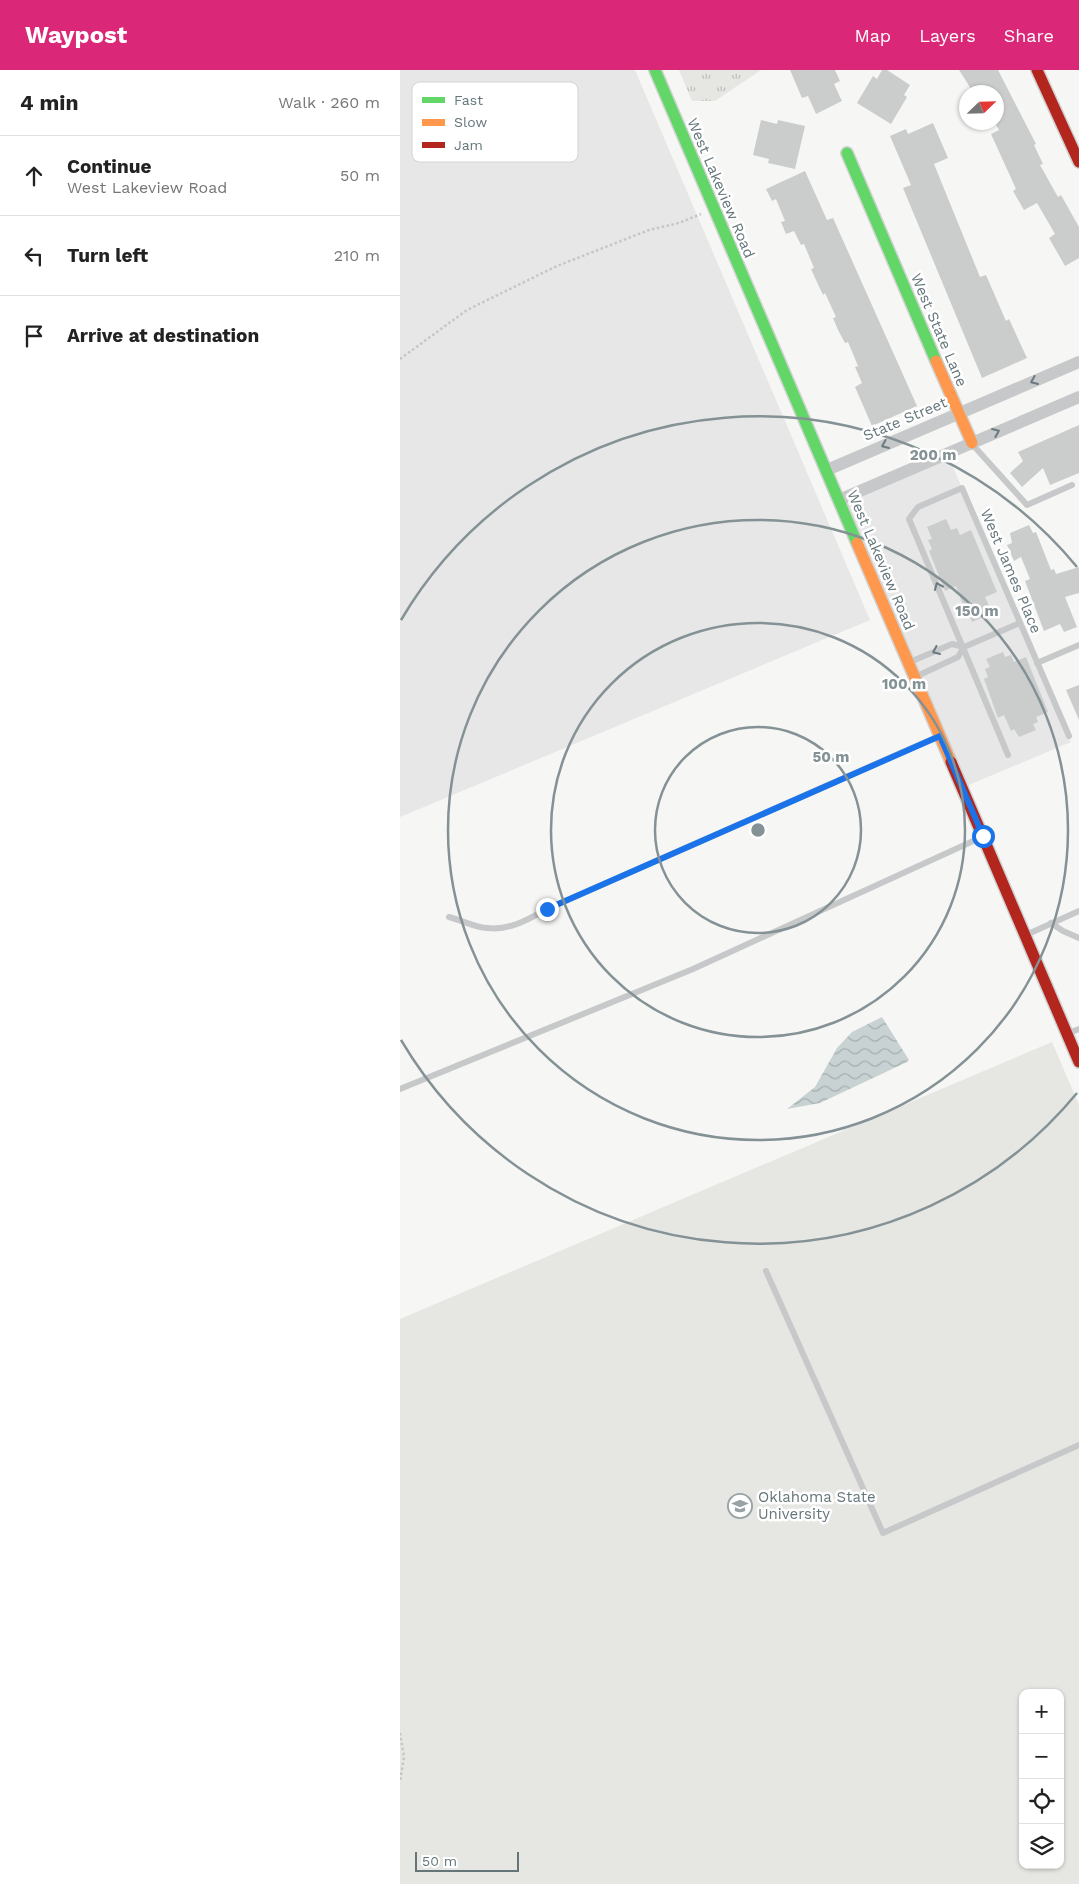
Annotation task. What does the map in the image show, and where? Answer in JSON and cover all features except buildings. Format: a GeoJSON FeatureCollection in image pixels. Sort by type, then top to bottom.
{"type":"FeatureCollection","features":[{"type":"Feature","properties":{"kind":"main road","name":"West Lakeview Road"},"geometry":{"type":"LineString","coordinates":[[655,70],[1079,1062]]}},
{"type":"Feature","properties":{"kind":"main road"},"geometry":{"type":"LineString","coordinates":[[1037,70],[1079,162]]}},
{"type":"Feature","properties":{"kind":"main road","name":"West State Lane"},"geometry":{"type":"LineString","coordinates":[[847,153],[972,443]]}},
{"type":"Feature","properties":{"kind":"street","name":"State Street"},"geometry":{"type":"LineString","coordinates":[[827,470],[1079,362]]}},
{"type":"Feature","properties":{"kind":"street"},"geometry":{"type":"LineString","coordinates":[[839,500],[1079,396]]}},
{"type":"Feature","properties":{"kind":"lane","name":"West State Lane"},"geometry":{"type":"LineString","coordinates":[[972,443],[1027,505],[1072,485]]}},
{"type":"Feature","properties":{"kind":"lane","name":"West James Place"},"geometry":{"type":"LineString","coordinates":[[964,647],[909,519],[918,507],[962,488],[1069,736]]}},
{"type":"Feature","properties":{"kind":"lane"},"geometry":{"type":"LineString","coordinates":[[909,663],[952,644],[964,647],[1020,623]]}},
{"type":"Feature","properties":{"kind":"lane"},"geometry":{"type":"LineString","coordinates":[[1037,663],[1079,645]]}},
{"type":"Feature","properties":{"kind":"lane"},"geometry":{"type":"LineString","coordinates":[[915,677],[958,658],[964,647]]}},
{"type":"Feature","properties":{"kind":"lane"},"geometry":{"type":"LineString","coordinates":[[964,647],[1008,755]]}},
{"type":"Feature","properties":{"kind":"lane"},"geometry":{"type":"LineString","coordinates":[[449,917],[486,928],[501,928],[523,922],[547,909],[940,736]]}},
{"type":"Feature","properties":{"kind":"lane"},"geometry":{"type":"LineString","coordinates":[[400,1089],[693,969],[852,898],[983,836]]}},
{"type":"Feature","properties":{"kind":"lane"},"geometry":{"type":"LineString","coordinates":[[1025,935],[1079,911]]}},
{"type":"Feature","properties":{"kind":"lane"},"geometry":{"type":"LineString","coordinates":[[1052,923],[1062,931],[1079,938]]}},
{"type":"Feature","properties":{"kind":"lane"},"geometry":{"type":"LineString","coordinates":[[1067,1034],[1079,1029]]}},
{"type":"Feature","properties":{"kind":"lane"},"geometry":{"type":"LineString","coordinates":[[766,1271],[883,1533],[1079,1445]]}},
{"type":"Feature","properties":{"kind":"path"},"geometry":{"type":"LineString","coordinates":[[400,359],[467,310],[557,266],[649,230],[679,223],[714,208]]}},
{"type":"Feature","properties":{"kind":"path"},"geometry":{"type":"LineString","coordinates":[[400,1733],[404,1757],[400,1782]]}},
{"type":"Feature","properties":{"kind":"shaded area"},"geometry":{"type":"Polygon","coordinates":[[[400,70],[635,70],[870,620],[400,817],[400,70]]]}},
{"type":"Feature","properties":{"kind":"shaded area"},"geometry":{"type":"Polygon","coordinates":[[[947,453],[1071,742],[964,787],[841,498],[947,453]]]}},
{"type":"Feature","properties":{"kind":"green space"},"geometry":{"type":"Polygon","coordinates":[[[679,70],[761,70],[715,101],[692,101],[679,70]]]}},
{"type":"Feature","properties":{"kind":"green space","name":"Oklahoma State University"},"geometry":{"type":"Polygon","coordinates":[[[1052,1042],[1079,1105],[1079,1884],[400,1884],[400,1319],[1052,1042]]]}},
{"type":"Feature","properties":{"kind":"water"},"geometry":{"type":"Polygon","coordinates":[[[882,1017],[909,1060],[907,1062],[820,1103],[787,1109],[815,1087],[837,1048],[852,1032],[882,1017]]]}},
{"type":"Feature","properties":{"kind":"traffic: fast"},"geometry":{"type":"LineString","coordinates":[[655,70],[857,543]]}},
{"type":"Feature","properties":{"kind":"traffic: fast"},"geometry":{"type":"LineString","coordinates":[[847,153],[936,361]]}},
{"type":"Feature","properties":{"kind":"traffic: slow"},"geometry":{"type":"LineString","coordinates":[[936,361],[972,443]]}},
{"type":"Feature","properties":{"kind":"traffic: slow"},"geometry":{"type":"LineString","coordinates":[[857,543],[951,762]]}},
{"type":"Feature","properties":{"kind":"traffic: jam"},"geometry":{"type":"LineString","coordinates":[[1037,70],[1079,162]]}},
{"type":"Feature","properties":{"kind":"traffic: jam"},"geometry":{"type":"LineString","coordinates":[[951,762],[1079,1062]]}},
{"type":"Feature","properties":{"kind":"place","name":"Oklahoma State University"},"geometry":{"type":"Point","coordinates":[740,1506]}},
{"type":"Feature","properties":{"kind":"route"},"geometry":{"type":"LineString","coordinates":[[547,909],[940,736],[983,836]]}}]}
